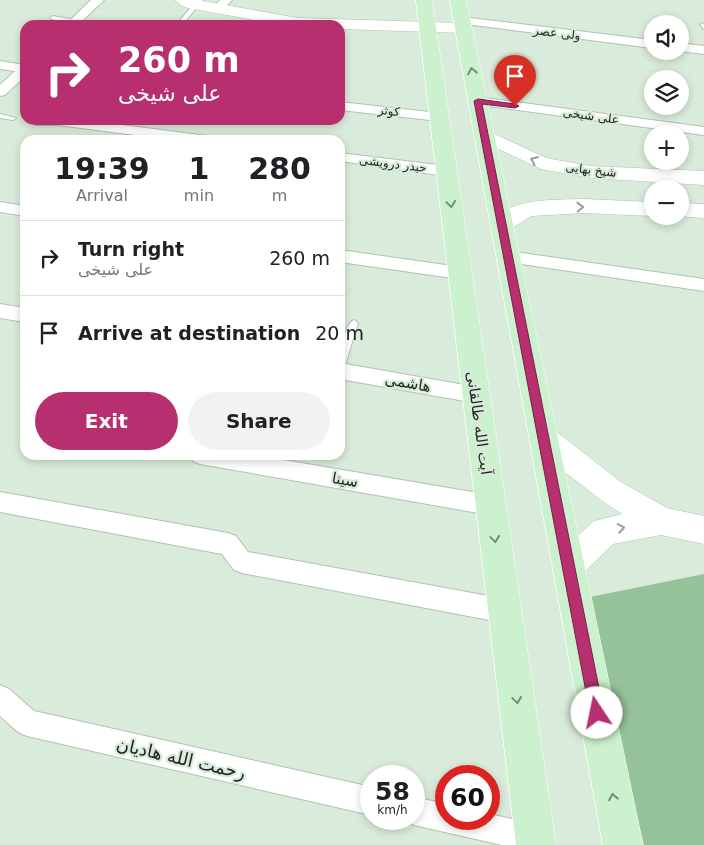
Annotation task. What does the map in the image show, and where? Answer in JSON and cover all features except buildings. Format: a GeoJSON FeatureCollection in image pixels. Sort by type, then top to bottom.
{"type":"FeatureCollection","features":[{"type":"Feature","properties":{"kind":"main road","name":"آیت الله طالقانی"},"geometry":{"type":"LineString","coordinates":[[424,0],[535,842]]}},
{"type":"Feature","properties":{"kind":"main road"},"geometry":{"type":"LineString","coordinates":[[461,16],[623,845]]}},
{"type":"Feature","properties":{"kind":"street"},"geometry":{"type":"LineString","coordinates":[[76,20],[98,0]]}},
{"type":"Feature","properties":{"kind":"street"},"geometry":{"type":"LineString","coordinates":[[193,1],[223,4],[286,20]]}},
{"type":"Feature","properties":{"kind":"street"},"geometry":{"type":"LineString","coordinates":[[345,25],[427,28],[461,16]]}},
{"type":"Feature","properties":{"kind":"street","name":"ولی عصر"},"geometry":{"type":"LineString","coordinates":[[461,16],[644,43]]}},
{"type":"Feature","properties":{"kind":"street"},"geometry":{"type":"LineString","coordinates":[[689,48],[704,50]]}},
{"type":"Feature","properties":{"kind":"street"},"geometry":{"type":"LineString","coordinates":[[0,65],[20,68]]}},
{"type":"Feature","properties":{"kind":"street"},"geometry":{"type":"LineString","coordinates":[[0,92],[20,74]]}},
{"type":"Feature","properties":{"kind":"street","name":"علی شیخی"},"geometry":{"type":"LineString","coordinates":[[478,101],[704,131]]}},
{"type":"Feature","properties":{"kind":"street","name":"کوثر"},"geometry":{"type":"LineString","coordinates":[[345,107],[439,116]]}},
{"type":"Feature","properties":{"kind":"street"},"geometry":{"type":"LineString","coordinates":[[90,125],[169,135]]}},
{"type":"Feature","properties":{"kind":"street","name":"شیخ بهایی"},"geometry":{"type":"LineString","coordinates":[[484,135],[541,163],[590,172],[704,178]]}},
{"type":"Feature","properties":{"kind":"street","name":"حیدر درویشی"},"geometry":{"type":"LineString","coordinates":[[345,158],[446,171]]}},
{"type":"Feature","properties":{"kind":"street"},"geometry":{"type":"LineString","coordinates":[[501,225],[526,208],[584,206],[644,209]]}},
{"type":"Feature","properties":{"kind":"street"},"geometry":{"type":"LineString","coordinates":[[0,207],[20,209]]}},
{"type":"Feature","properties":{"kind":"street"},"geometry":{"type":"LineString","coordinates":[[689,211],[704,212]]}},
{"type":"Feature","properties":{"kind":"street"},"geometry":{"type":"LineString","coordinates":[[345,257],[460,273]]}},
{"type":"Feature","properties":{"kind":"street"},"geometry":{"type":"LineString","coordinates":[[508,257],[704,286]]}},
{"type":"Feature","properties":{"kind":"street"},"geometry":{"type":"LineString","coordinates":[[0,311],[20,314]]}},
{"type":"Feature","properties":{"kind":"street","name":"هاشمی"},"geometry":{"type":"LineString","coordinates":[[345,372],[476,395]]}},
{"type":"Feature","properties":{"kind":"street"},"geometry":{"type":"LineString","coordinates":[[544,439],[611,491],[661,521],[704,530]]}},
{"type":"Feature","properties":{"kind":"street","name":"سینا"},"geometry":{"type":"LineString","coordinates":[[229,460],[490,505]]}},
{"type":"Feature","properties":{"kind":"street"},"geometry":{"type":"LineString","coordinates":[[0,502],[228,544],[242,562],[505,611]]}},
{"type":"Feature","properties":{"kind":"street"},"geometry":{"type":"LineString","coordinates":[[568,566],[605,531],[661,521]]}},
{"type":"Feature","properties":{"kind":"street","name":"رحمت الله هادیان"},"geometry":{"type":"LineString","coordinates":[[0,698],[27,723],[360,799]]}},
{"type":"Feature","properties":{"kind":"street"},"geometry":{"type":"LineString","coordinates":[[491,830],[535,842]]}},
{"type":"Feature","properties":{"kind":"lane"},"geometry":{"type":"LineString","coordinates":[[182,20],[193,1]]}},
{"type":"Feature","properties":{"kind":"lane"},"geometry":{"type":"LineString","coordinates":[[53,18],[61,20]]}},
{"type":"Feature","properties":{"kind":"lane"},"geometry":{"type":"LineString","coordinates":[[0,116],[13,118]]}},
{"type":"Feature","properties":{"kind":"lane"},"geometry":{"type":"LineString","coordinates":[[345,350],[354,323]]}},
{"type":"Feature","properties":{"kind":"green space"},"geometry":{"type":"Polygon","coordinates":[[[704,574],[704,845],[644,845],[575,600],[704,574]]]}},
{"type":"Feature","properties":{"kind":"route"},"geometry":{"type":"LineString","coordinates":[[515,106],[478,101],[597,713]]}}]}
